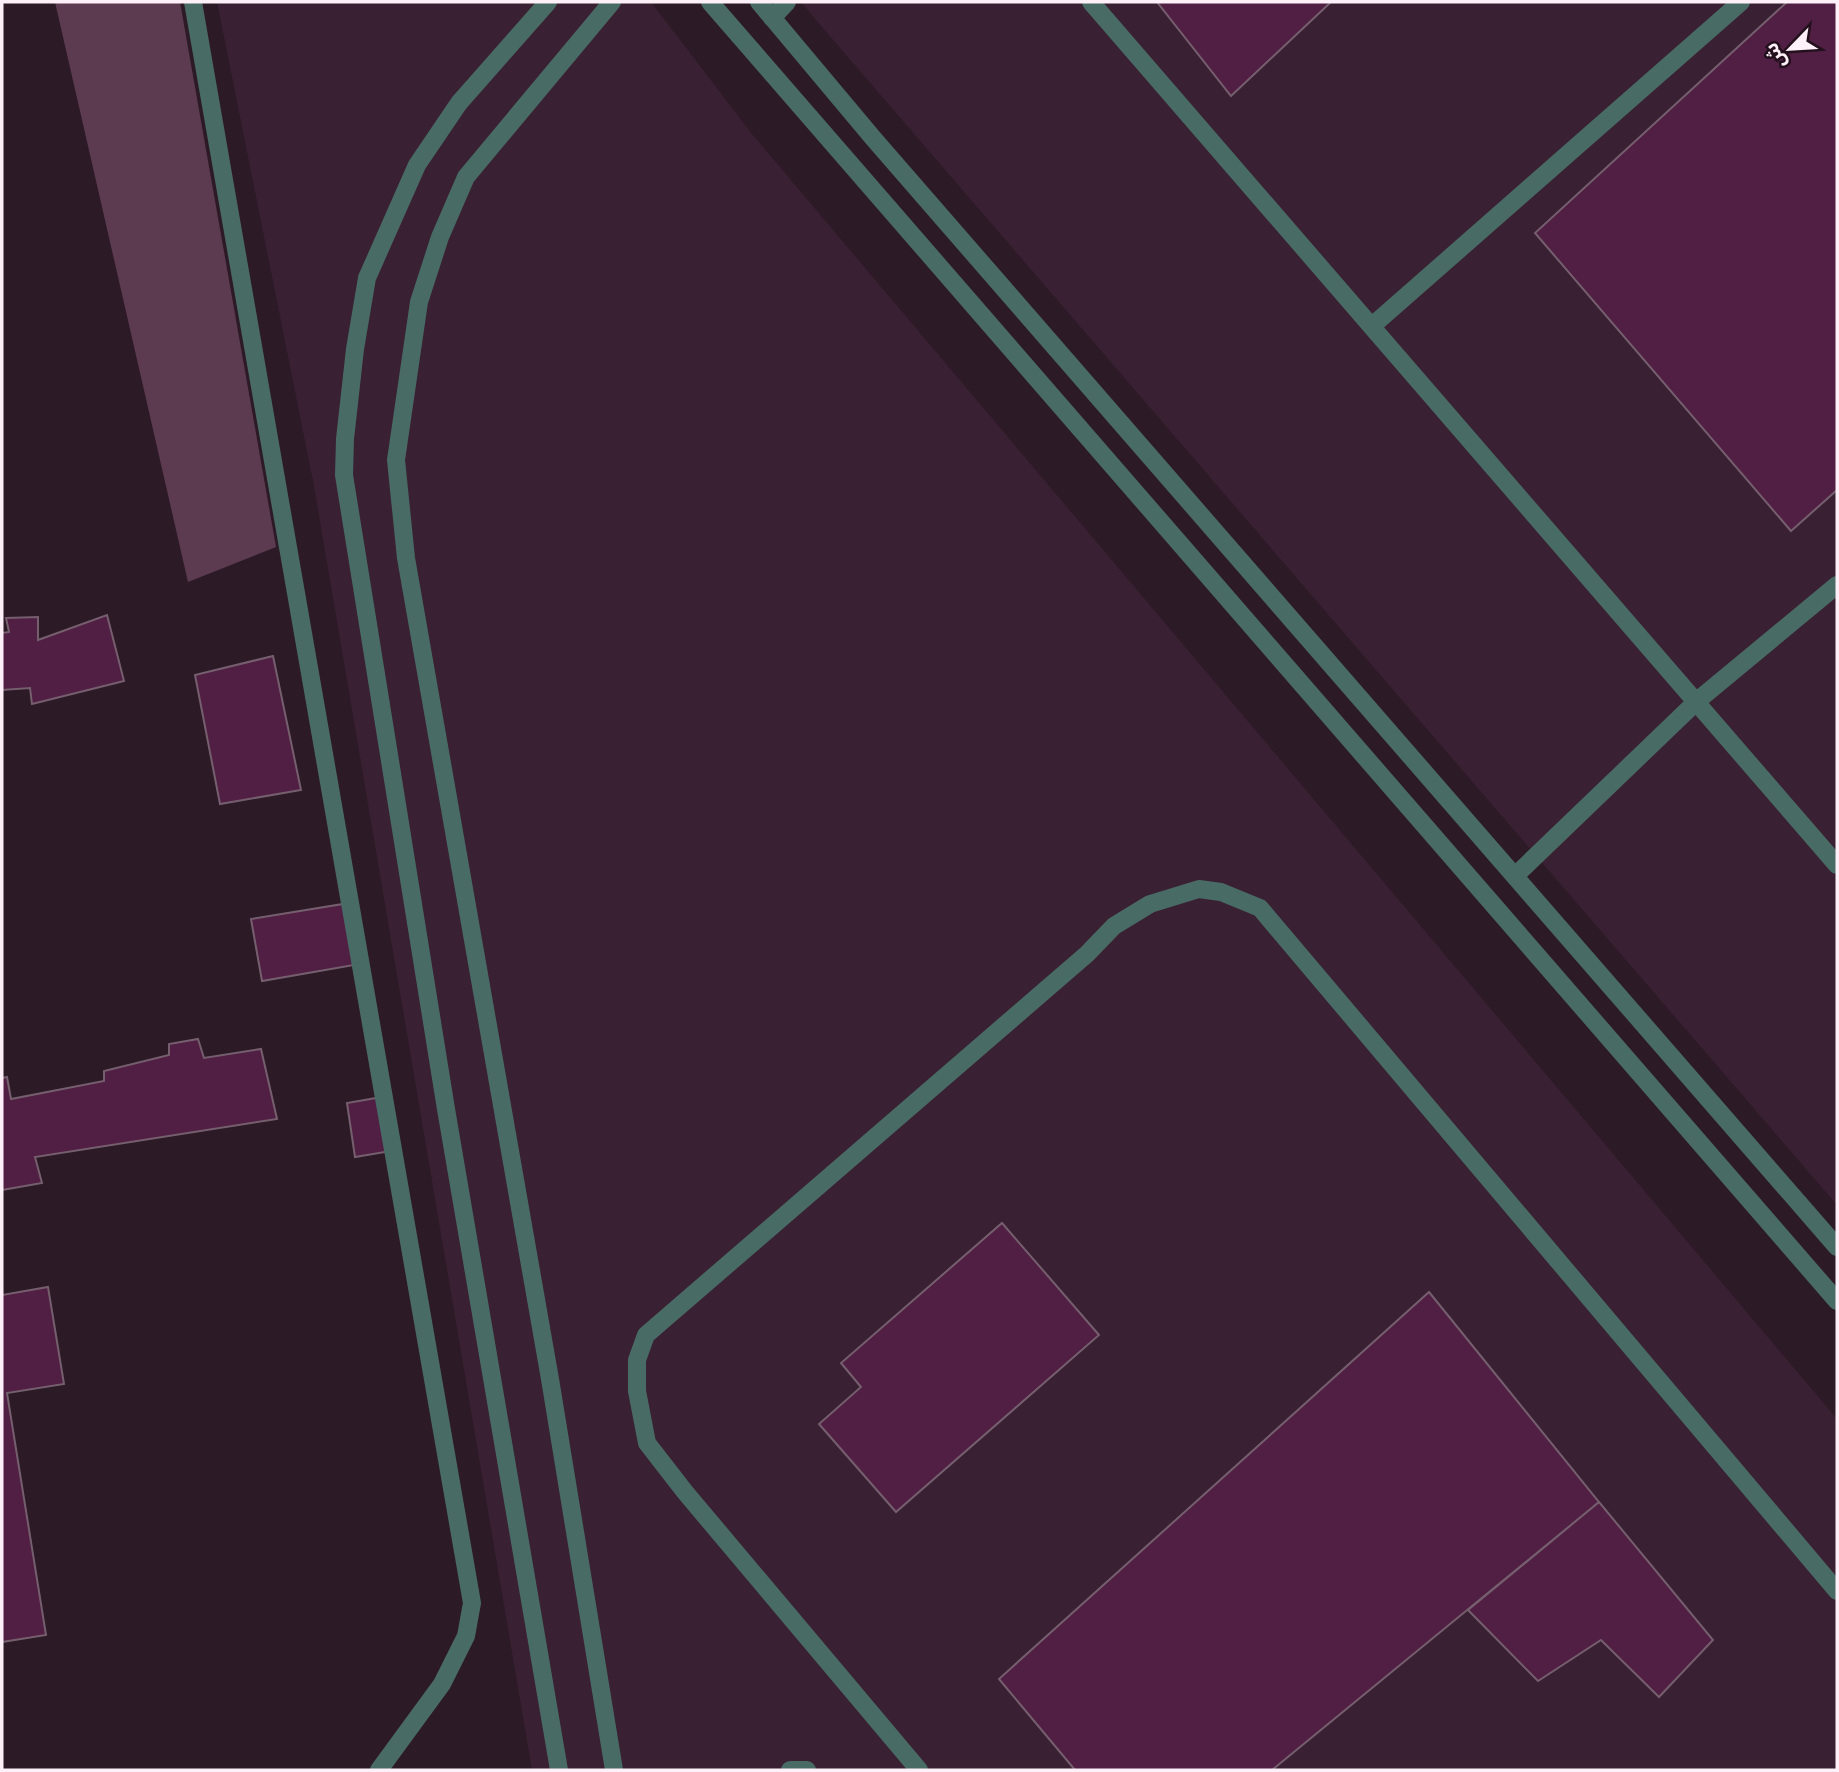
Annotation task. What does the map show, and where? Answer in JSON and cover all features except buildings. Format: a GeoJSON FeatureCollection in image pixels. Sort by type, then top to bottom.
{"type":"FeatureCollection","features":[{"type":"Feature","properties":{"kind":"street"},"geometry":{"type":"LineString","coordinates":[[193,2],[472,1603],[466,1636],[442,1684],[379,1770]]}},
{"type":"Feature","properties":{"kind":"street"},"geometry":{"type":"LineString","coordinates":[[548,2],[459,103],[416,165],[368,278],[349,401],[344,475],[446,1109],[559,1770]]}},
{"type":"Feature","properties":{"kind":"street"},"geometry":{"type":"LineString","coordinates":[[612,2],[466,177],[440,237],[419,302],[396,460],[406,558],[550,1379],[614,1770]]}},
{"type":"Feature","properties":{"kind":"street"},"geometry":{"type":"LineString","coordinates":[[710,2],[1837,1301]]}},
{"type":"Feature","properties":{"kind":"street"},"geometry":{"type":"LineString","coordinates":[[759,2],[873,138],[1837,1247]]}},
{"type":"Feature","properties":{"kind":"street"},"geometry":{"type":"LineString","coordinates":[[772,18],[787,2]]}},
{"type":"Feature","properties":{"kind":"street"},"geometry":{"type":"LineString","coordinates":[[1091,2],[1837,865]]}},
{"type":"Feature","properties":{"kind":"street"},"geometry":{"type":"LineString","coordinates":[[1372,326],[1741,2]]}},
{"type":"Feature","properties":{"kind":"street"},"geometry":{"type":"LineString","coordinates":[[1515,876],[1697,701],[1837,585]]}},
{"type":"Feature","properties":{"kind":"street"},"geometry":{"type":"LineString","coordinates":[[919,1770],[685,1492],[647,1443],[637,1391],[637,1360],[646,1335],[1087,954],[1114,926],[1150,904],[1199,889],[1222,892],[1260,908],[1837,1591]]}},
{"type":"Feature","properties":{"kind":"street"},"geometry":{"type":"LineString","coordinates":[[790,1770],[807,1770]]}},
{"type":"Feature","properties":{"kind":"shaded area"},"geometry":{"type":"Polygon","coordinates":[[[55,2],[180,2],[276,547],[188,582],[55,2]]]}},
{"type":"Feature","properties":{"kind":"shaded area"},"geometry":{"type":"Polygon","coordinates":[[[217,2],[651,2],[752,134],[1837,1419],[1837,1770],[532,1770],[314,486],[217,2]]]}},
{"type":"Feature","properties":{"kind":"shaded area"},"geometry":{"type":"Polygon","coordinates":[[[801,2],[1837,2],[1837,1205],[804,6],[801,2]]]}}]}
